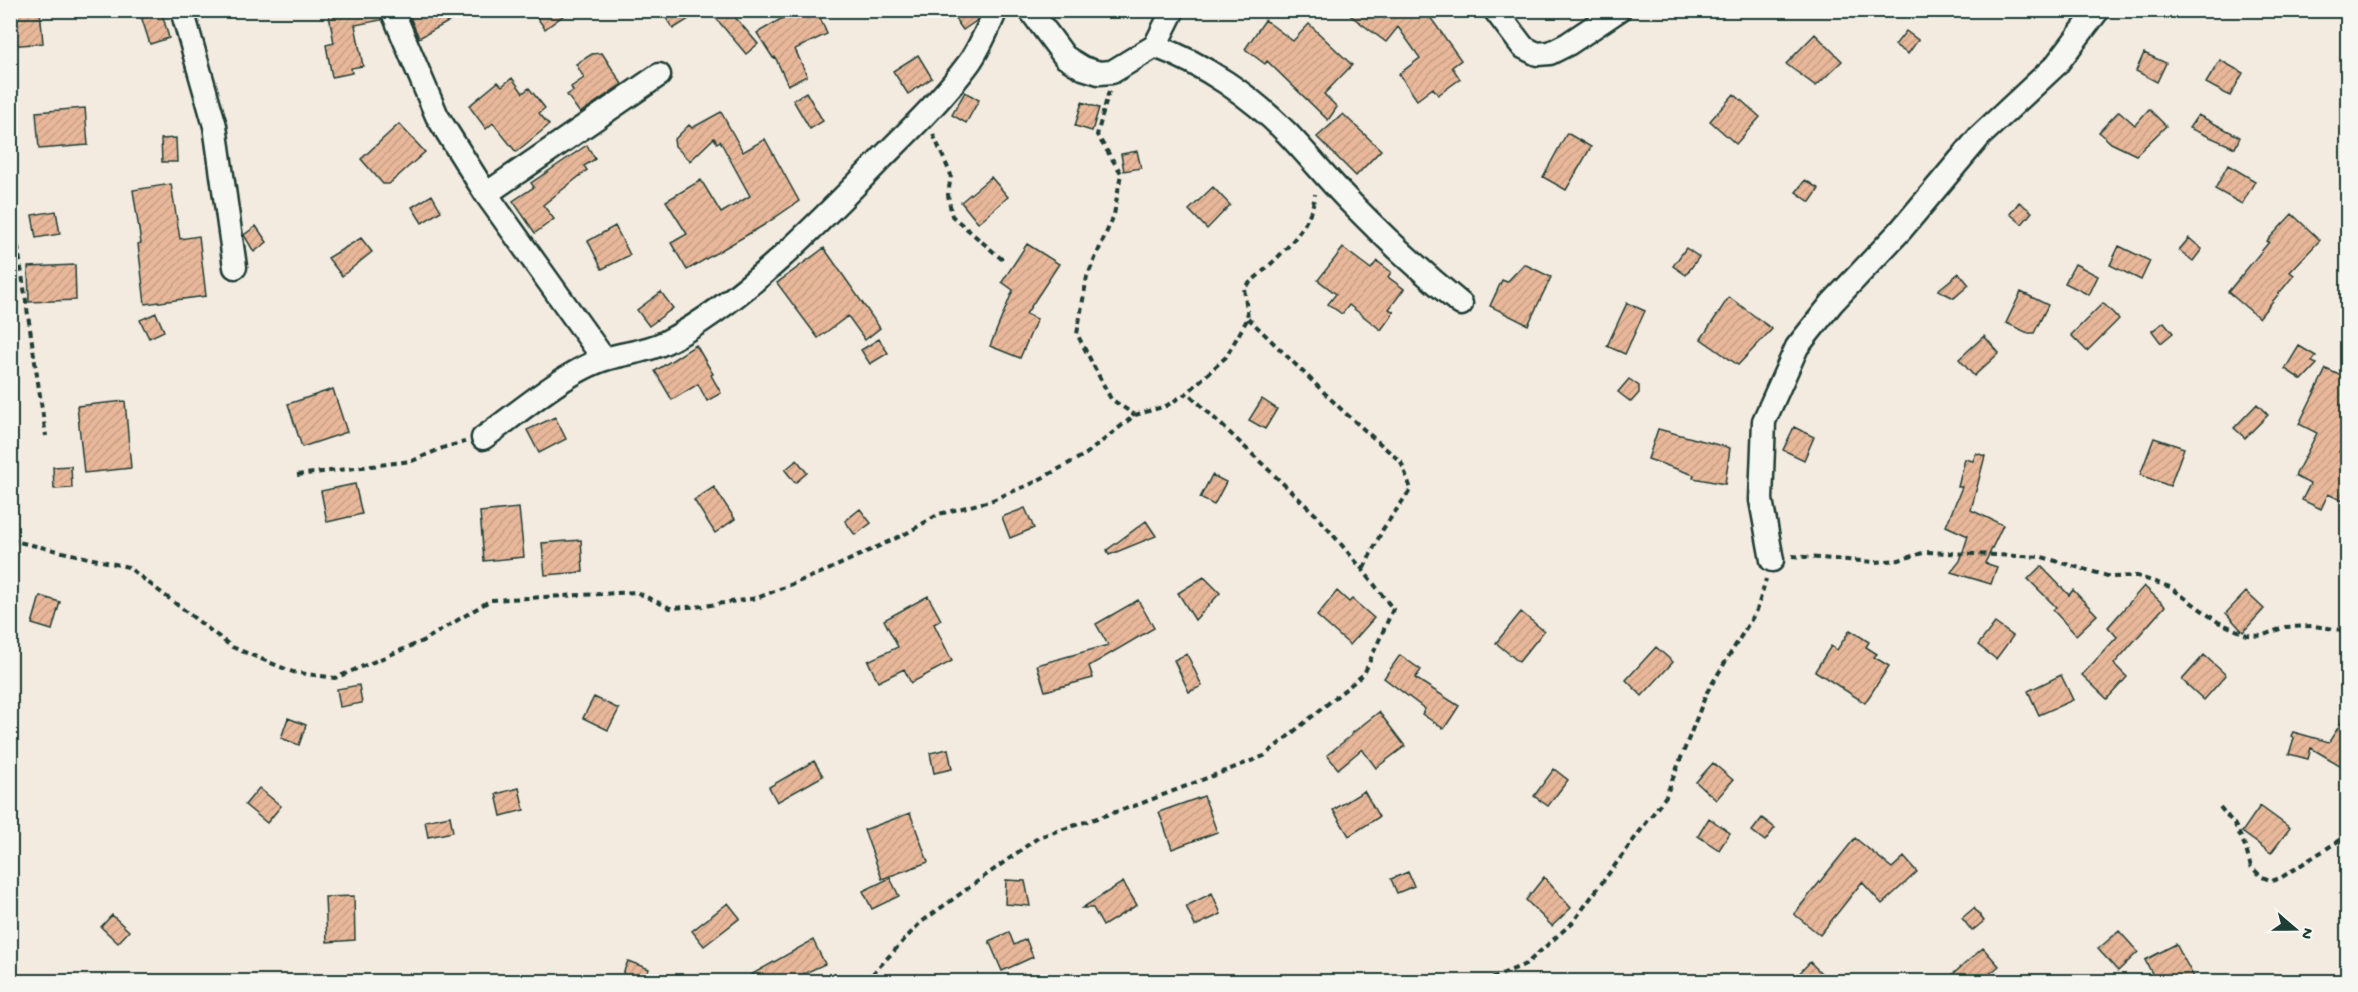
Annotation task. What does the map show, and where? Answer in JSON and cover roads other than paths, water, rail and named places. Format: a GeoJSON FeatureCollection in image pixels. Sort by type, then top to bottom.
{"type":"FeatureCollection","features":[{"type":"Feature","properties":{"kind":"street"},"geometry":{"type":"LineString","coordinates":[[182,10],[215,126],[235,267]]}},
{"type":"Feature","properties":{"kind":"street"},"geometry":{"type":"LineString","coordinates":[[392,10],[437,116],[486,194],[604,359]]}},
{"type":"Feature","properties":{"kind":"street"},"geometry":{"type":"LineString","coordinates":[[483,438],[565,379],[604,359],[632,354],[664,343],[703,320],[764,272],[846,195],[924,115],[970,62],[996,10]]}},
{"type":"Feature","properties":{"kind":"street"},"geometry":{"type":"LineString","coordinates":[[1030,10],[1065,57],[1099,73],[1112,72],[1155,46],[1173,10]]}},
{"type":"Feature","properties":{"kind":"street"},"geometry":{"type":"LineString","coordinates":[[1495,10],[1523,46],[1537,54],[1550,53],[1568,44],[1619,10]]}},
{"type":"Feature","properties":{"kind":"street"},"geometry":{"type":"LineString","coordinates":[[1772,560],[1761,500],[1764,421],[1797,347],[1832,303],[1900,231],[1980,136],[2056,65],[2098,10]]}},
{"type":"Feature","properties":{"kind":"street"},"geometry":{"type":"LineString","coordinates":[[1155,46],[1181,55],[1250,99],[1286,131],[1351,204],[1427,276],[1461,304]]}},
{"type":"Feature","properties":{"kind":"street"},"geometry":{"type":"LineString","coordinates":[[486,194],[659,75]]}}]}
